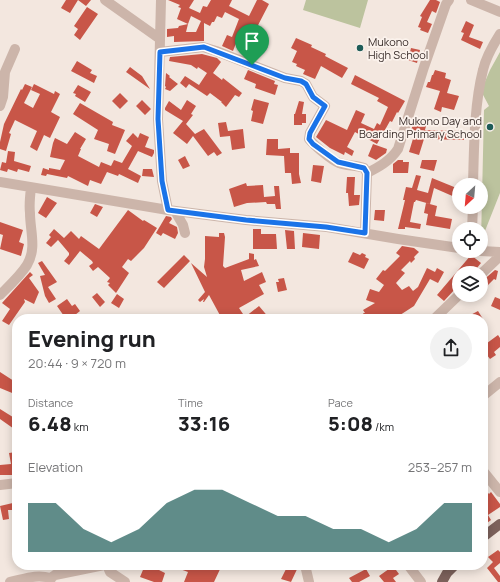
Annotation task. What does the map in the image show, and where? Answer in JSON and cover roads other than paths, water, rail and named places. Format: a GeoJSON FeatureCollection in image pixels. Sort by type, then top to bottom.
{"type":"FeatureCollection","features":[{"type":"Feature","properties":{"kind":"main road"},"geometry":{"type":"LineString","coordinates":[[488,533],[500,524]]}},
{"type":"Feature","properties":{"kind":"main road"},"geometry":{"type":"LineString","coordinates":[[442,582],[450,570]]}},
{"type":"Feature","properties":{"kind":"street"},"geometry":{"type":"LineString","coordinates":[[106,0],[160,39]]}},
{"type":"Feature","properties":{"kind":"street"},"geometry":{"type":"LineString","coordinates":[[161,0],[158,119],[162,181],[171,210],[185,228]]}},
{"type":"Feature","properties":{"kind":"street"},"geometry":{"type":"LineString","coordinates":[[367,173],[383,164],[393,156],[398,149],[424,67],[446,4],[449,0]]}},
{"type":"Feature","properties":{"kind":"street"},"geometry":{"type":"LineString","coordinates":[[471,0],[500,12]]}},
{"type":"Feature","properties":{"kind":"street"},"geometry":{"type":"LineString","coordinates":[[473,178],[478,94],[483,69],[490,51],[500,34]]}},
{"type":"Feature","properties":{"kind":"street"},"geometry":{"type":"LineString","coordinates":[[160,52],[204,47],[285,78],[301,81],[306,84],[313,97],[325,106],[310,133],[309,139],[313,144],[338,162],[364,168],[367,173],[365,233]]}},
{"type":"Feature","properties":{"kind":"street"},"geometry":{"type":"LineString","coordinates":[[0,106],[3,97],[5,72],[15,49]]}},
{"type":"Feature","properties":{"kind":"street"},"geometry":{"type":"LineString","coordinates":[[0,182],[171,210],[246,220],[326,227],[452,247]]}},
{"type":"Feature","properties":{"kind":"street"},"geometry":{"type":"LineString","coordinates":[[0,295],[16,280],[28,264],[32,251],[33,242],[30,213],[31,188]]}},
{"type":"Feature","properties":{"kind":"street"},"geometry":{"type":"LineString","coordinates":[[488,251],[500,252]]}},
{"type":"Feature","properties":{"kind":"street"},"geometry":{"type":"LineString","coordinates":[[488,267],[500,256]]}},
{"type":"Feature","properties":{"kind":"street"},"geometry":{"type":"LineString","coordinates":[[439,314],[452,302]]}},
{"type":"Feature","properties":{"kind":"street"},"geometry":{"type":"LineString","coordinates":[[488,392],[500,382]]}},
{"type":"Feature","properties":{"kind":"street"},"geometry":{"type":"LineString","coordinates":[[488,477],[500,492]]}},
{"type":"Feature","properties":{"kind":"street"},"geometry":{"type":"LineString","coordinates":[[0,485],[12,484]]}},
{"type":"Feature","properties":{"kind":"street"},"geometry":{"type":"LineString","coordinates":[[10,582],[28,577],[40,576],[51,580],[55,575],[80,570]]}},
{"type":"Feature","properties":{"kind":"street"},"geometry":{"type":"LineString","coordinates":[[109,570],[125,582]]}},
{"type":"Feature","properties":{"kind":"street"},"geometry":{"type":"LineString","coordinates":[[306,570],[309,582]]}},
{"type":"Feature","properties":{"kind":"street"},"geometry":{"type":"LineString","coordinates":[[412,570],[421,582]]}},
{"type":"Feature","properties":{"kind":"place","name":"Mukono High School"},"geometry":{"type":"Point","coordinates":[360,48]}},
{"type":"Feature","properties":{"kind":"place","name":"Mukono Day and Boarding Primary School"},"geometry":{"type":"Point","coordinates":[490,127]}}]}
